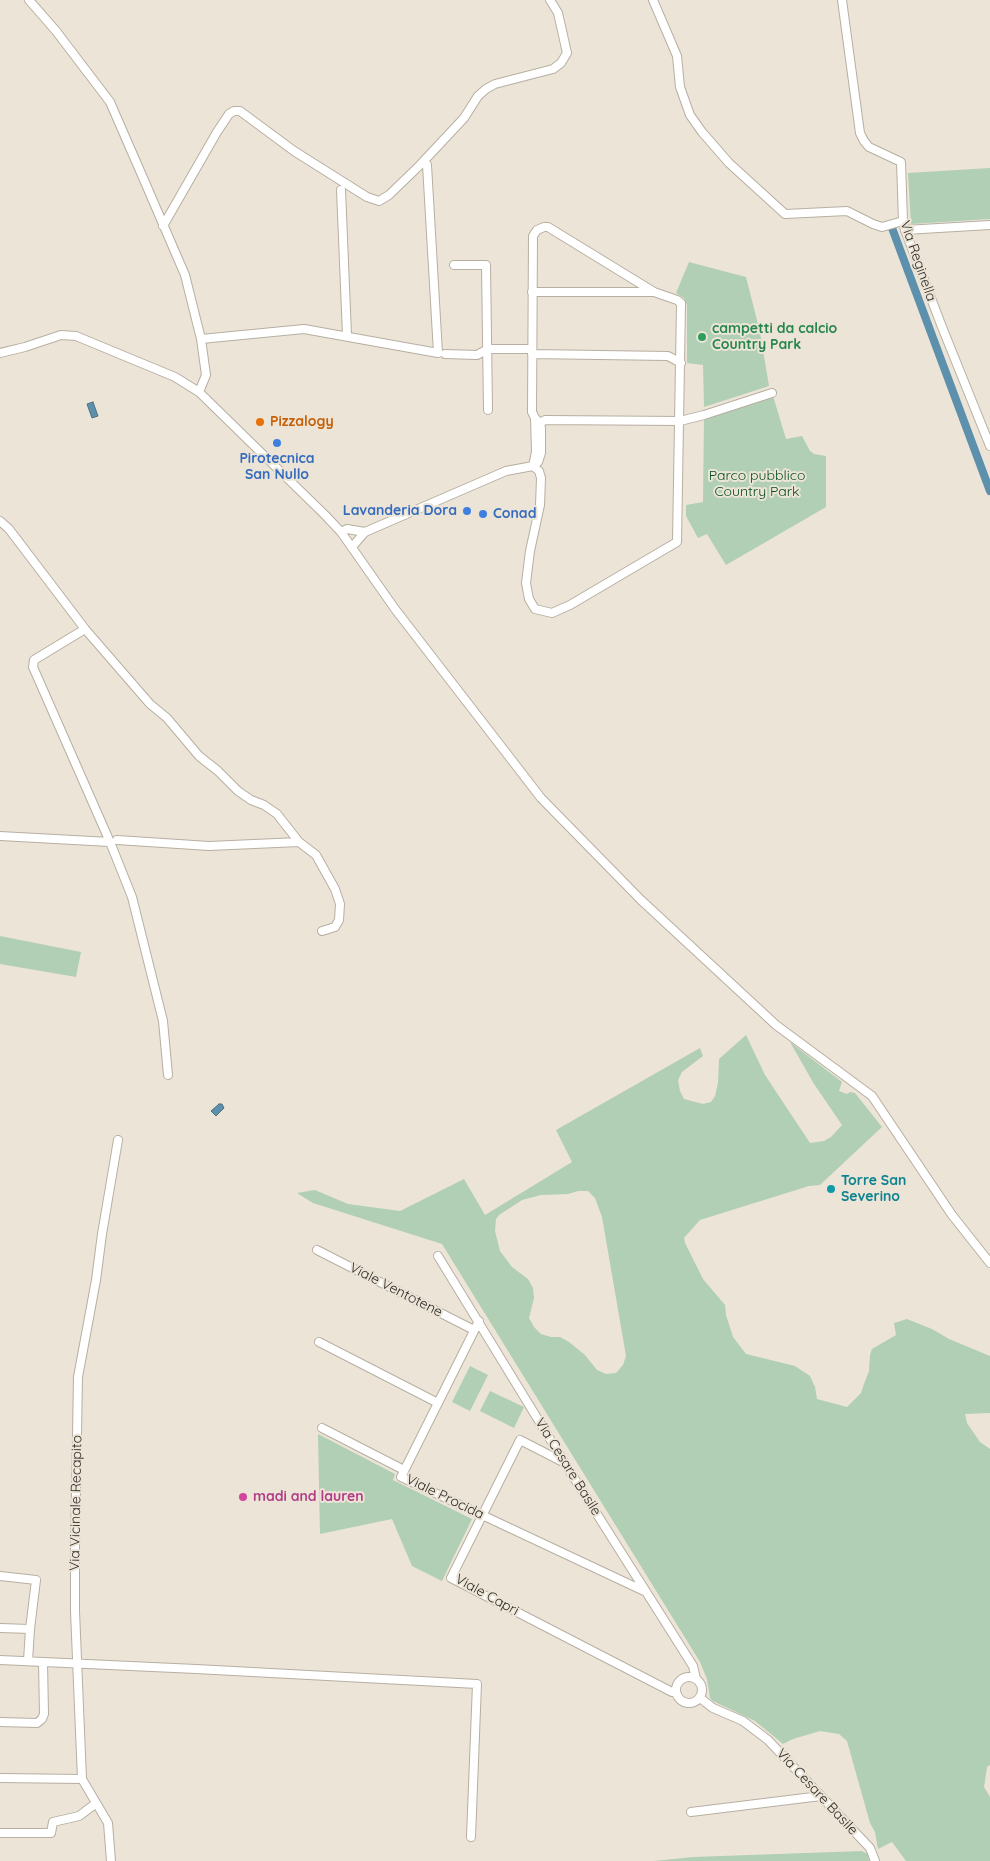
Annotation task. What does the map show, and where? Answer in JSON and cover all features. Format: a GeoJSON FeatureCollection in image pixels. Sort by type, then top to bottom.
{"type":"FeatureCollection","features":[{"type":"Feature","properties":{"kind":"street"},"geometry":{"type":"LineString","coordinates":[[29,0],[56,31],[110,102],[185,275],[201,338],[206,374],[199,392]]}},
{"type":"Feature","properties":{"kind":"street"},"geometry":{"type":"LineString","coordinates":[[163,226],[216,132],[229,114],[234,111],[240,111],[294,151],[367,197],[378,201],[389,195],[464,118],[478,96],[486,89],[495,84],[553,69],[561,63],[567,53],[558,13],[550,0]]}},
{"type":"Feature","properties":{"kind":"street"},"geometry":{"type":"LineString","coordinates":[[653,0],[677,56],[680,87],[690,115],[702,132],[730,163],[785,214],[847,211],[882,227],[899,222]]}},
{"type":"Feature","properties":{"kind":"street","name":"Via Reginella"},"geometry":{"type":"LineString","coordinates":[[842,0],[860,134],[869,147],[901,162],[899,222],[905,230],[990,446]]}},
{"type":"Feature","properties":{"kind":"street"},"geometry":{"type":"LineString","coordinates":[[201,338],[304,329],[347,335],[438,353],[427,165]]}},
{"type":"Feature","properties":{"kind":"street"},"geometry":{"type":"LineString","coordinates":[[341,190],[347,335]]}},
{"type":"Feature","properties":{"kind":"street"},"geometry":{"type":"LineString","coordinates":[[905,230],[990,225]]}},
{"type":"Feature","properties":{"kind":"street"},"geometry":{"type":"LineString","coordinates":[[544,227],[654,292],[677,300],[680,303],[681,362],[677,542],[570,605],[552,613],[536,609],[529,599],[526,583],[530,551],[540,505],[541,478],[539,471],[533,466],[538,420],[532,412],[533,236],[537,230],[544,227]]}},
{"type":"Feature","properties":{"kind":"street"},"geometry":{"type":"LineString","coordinates":[[454,265],[486,265],[488,410]]}},
{"type":"Feature","properties":{"kind":"street"},"geometry":{"type":"LineString","coordinates":[[532,292],[654,292]]}},
{"type":"Feature","properties":{"kind":"street"},"geometry":{"type":"LineString","coordinates":[[0,353],[61,335],[76,336],[176,377],[199,392],[341,532],[395,610],[541,798],[641,900],[776,1025],[872,1096],[952,1215],[990,1263]]}},
{"type":"Feature","properties":{"kind":"street"},"geometry":{"type":"LineString","coordinates":[[445,354],[477,355],[488,350],[532,351],[668,356],[681,362]]}},
{"type":"Feature","properties":{"kind":"street"},"geometry":{"type":"LineString","coordinates":[[538,420],[680,420],[704,415],[772,393]]}},
{"type":"Feature","properties":{"kind":"street"},"geometry":{"type":"LineString","coordinates":[[352,547],[365,532],[506,471],[533,466]]}},
{"type":"Feature","properties":{"kind":"street"},"geometry":{"type":"LineString","coordinates":[[0,521],[9,529],[85,628],[150,704],[167,718],[199,756],[218,771],[238,791],[277,814],[299,842],[316,855],[335,889],[340,904],[339,920],[335,926],[322,930]]}},
{"type":"Feature","properties":{"kind":"street"},"geometry":{"type":"LineString","coordinates":[[341,532],[347,529],[365,532]]}},
{"type":"Feature","properties":{"kind":"street"},"geometry":{"type":"LineString","coordinates":[[85,628],[34,660],[33,667],[114,841],[132,897],[161,1012],[168,1075]]}},
{"type":"Feature","properties":{"kind":"street"},"geometry":{"type":"LineString","coordinates":[[0,836],[209,846],[299,842]]}},
{"type":"Feature","properties":{"kind":"street","name":"Via Vicinale Recapito"},"geometry":{"type":"LineString","coordinates":[[111,1861],[108,1823],[82,1779],[74,1611],[78,1377],[96,1280],[118,1140]]}},
{"type":"Feature","properties":{"kind":"street","name":"Viale Ventotene"},"geometry":{"type":"LineString","coordinates":[[317,1250],[474,1330]]}},
{"type":"Feature","properties":{"kind":"street","name":"Via Cesare Basile"},"geometry":{"type":"LineString","coordinates":[[438,1256],[564,1462],[693,1666],[696,1679]]}},
{"type":"Feature","properties":{"kind":"street","name":"Viale Procida"},"geometry":{"type":"LineString","coordinates":[[479,1321],[401,1477],[645,1591]]}},
{"type":"Feature","properties":{"kind":"street"},"geometry":{"type":"LineString","coordinates":[[319,1342],[438,1403]]}},
{"type":"Feature","properties":{"kind":"street"},"geometry":{"type":"LineString","coordinates":[[322,1428],[404,1470]]}},
{"type":"Feature","properties":{"kind":"street","name":"Viale Capri"},"geometry":{"type":"LineString","coordinates":[[564,1462],[520,1440],[451,1578],[672,1692],[676,1692]]}},
{"type":"Feature","properties":{"kind":"street"},"geometry":{"type":"LineString","coordinates":[[0,1576],[36,1580],[28,1661]]}},
{"type":"Feature","properties":{"kind":"street"},"geometry":{"type":"LineString","coordinates":[[0,1628],[30,1629]]}},
{"type":"Feature","properties":{"kind":"street"},"geometry":{"type":"LineString","coordinates":[[0,1660],[477,1684],[471,1836]]}},
{"type":"Feature","properties":{"kind":"street"},"geometry":{"type":"LineString","coordinates":[[0,1722],[37,1723],[42,1719],[44,1714],[43,1662]]}},
{"type":"Feature","properties":{"kind":"street"},"geometry":{"type":"LineString","coordinates":[[683,1678],[696,1679],[702,1690],[700,1698],[693,1703],[685,1703],[679,1699],[676,1692],[678,1684],[683,1678]]}},
{"type":"Feature","properties":{"kind":"street","name":"Via Cesare Basile"},"geometry":{"type":"LineString","coordinates":[[700,1698],[713,1708],[743,1721],[768,1740],[870,1848],[875,1861]]}},
{"type":"Feature","properties":{"kind":"street"},"geometry":{"type":"LineString","coordinates":[[0,1778],[82,1779]]}},
{"type":"Feature","properties":{"kind":"street"},"geometry":{"type":"LineString","coordinates":[[691,1812],[821,1796]]}},
{"type":"Feature","properties":{"kind":"street"},"geometry":{"type":"LineString","coordinates":[[0,1833],[51,1833],[53,1822],[79,1816],[96,1804]]}},
{"type":"Feature","properties":{"kind":"green space"},"geometry":{"type":"Polygon","coordinates":[[[990,168],[990,219],[911,224],[908,173],[990,168]]]}},
{"type":"Feature","properties":{"kind":"green space"},"geometry":{"type":"Polygon","coordinates":[[[689,262],[746,277],[760,332],[769,386],[704,407],[703,365],[687,363],[687,305],[684,298],[676,293],[689,262]]]}},
{"type":"Feature","properties":{"kind":"green space","name":"Parco pubblico Country Park"},"geometry":{"type":"Polygon","coordinates":[[[773,396],[786,439],[802,436],[810,451],[814,454],[826,456],[826,507],[726,565],[707,534],[698,538],[686,516],[686,505],[703,502],[704,419],[773,396]]]}},
{"type":"Feature","properties":{"kind":"green space"},"geometry":{"type":"Polygon","coordinates":[[[0,936],[81,952],[76,977],[0,964],[0,936]]]}},
{"type":"Feature","properties":{"kind":"green space"},"geometry":{"type":"Polygon","coordinates":[[[746,1035],[765,1075],[810,1143],[824,1141],[831,1137],[842,1125],[814,1084],[790,1042],[842,1082],[839,1091],[847,1094],[850,1092],[855,1093],[882,1127],[820,1185],[809,1186],[700,1220],[684,1238],[703,1279],[725,1305],[733,1337],[746,1354],[795,1366],[810,1376],[815,1387],[817,1399],[847,1407],[861,1393],[869,1371],[872,1349],[896,1335],[894,1323],[907,1319],[990,1356],[990,1413],[965,1414],[967,1423],[980,1442],[990,1449],[990,1765],[987,1767],[984,1787],[990,1797],[990,1861],[906,1861],[892,1842],[878,1849],[875,1832],[870,1823],[847,1741],[839,1734],[820,1731],[783,1744],[755,1721],[713,1701],[710,1698],[707,1679],[700,1662],[442,1244],[313,1203],[297,1193],[315,1190],[348,1204],[400,1211],[464,1179],[485,1215],[572,1162],[556,1130],[700,1048],[703,1056],[682,1072],[678,1080],[680,1091],[684,1099],[703,1104],[711,1102],[715,1096],[718,1083],[719,1059],[746,1035]],[[588,1191],[541,1195],[522,1200],[499,1215],[496,1219],[495,1231],[500,1251],[512,1267],[528,1279],[533,1288],[534,1298],[529,1318],[534,1327],[541,1334],[560,1337],[569,1342],[585,1355],[597,1370],[606,1374],[616,1373],[623,1365],[626,1356],[602,1217],[595,1198],[588,1191]]]}},
{"type":"Feature","properties":{"kind":"green space"},"geometry":{"type":"Polygon","coordinates":[[[470,1366],[488,1375],[470,1411],[452,1402],[470,1366]]]}},
{"type":"Feature","properties":{"kind":"green space"},"geometry":{"type":"Polygon","coordinates":[[[490,1391],[524,1407],[514,1428],[480,1411],[490,1391]]]}},
{"type":"Feature","properties":{"kind":"green space"},"geometry":{"type":"Polygon","coordinates":[[[318,1434],[395,1474],[393,1480],[472,1519],[442,1581],[412,1566],[392,1519],[320,1534],[318,1434]]]}},
{"type":"Feature","properties":{"kind":"green space"},"geometry":{"type":"Polygon","coordinates":[[[862,1851],[868,1854],[869,1861],[654,1861],[693,1857],[862,1851]]]}},
{"type":"Feature","properties":{"kind":"water"},"geometry":{"type":"Polygon","coordinates":[[[93,402],[98,416],[92,418],[87,404],[93,402]]]}},
{"type":"Feature","properties":{"kind":"water"},"geometry":{"type":"Polygon","coordinates":[[[219,1104],[222,1104],[224,1108],[216,1116],[211,1111],[219,1104]]]}},
{"type":"Feature","properties":{"kind":"waterway"},"geometry":{"type":"LineString","coordinates":[[892,228],[990,491]]}},
{"type":"Feature","properties":{"kind":"place","name":"campetti da calcio Country Park"},"geometry":{"type":"Point","coordinates":[702,337]}},
{"type":"Feature","properties":{"kind":"place","name":"Pizzalogy"},"geometry":{"type":"Point","coordinates":[260,422]}},
{"type":"Feature","properties":{"kind":"place","name":"Pirotecnica San Nullo"},"geometry":{"type":"Point","coordinates":[277,443]}},
{"type":"Feature","properties":{"kind":"place","name":"Lavanderia Dora"},"geometry":{"type":"Point","coordinates":[467,511]}},
{"type":"Feature","properties":{"kind":"place","name":"Conad"},"geometry":{"type":"Point","coordinates":[483,514]}},
{"type":"Feature","properties":{"kind":"place","name":"Torre San Severino"},"geometry":{"type":"Point","coordinates":[831,1189]}},
{"type":"Feature","properties":{"kind":"place","name":"madi and lauren"},"geometry":{"type":"Point","coordinates":[243,1497]}}]}
